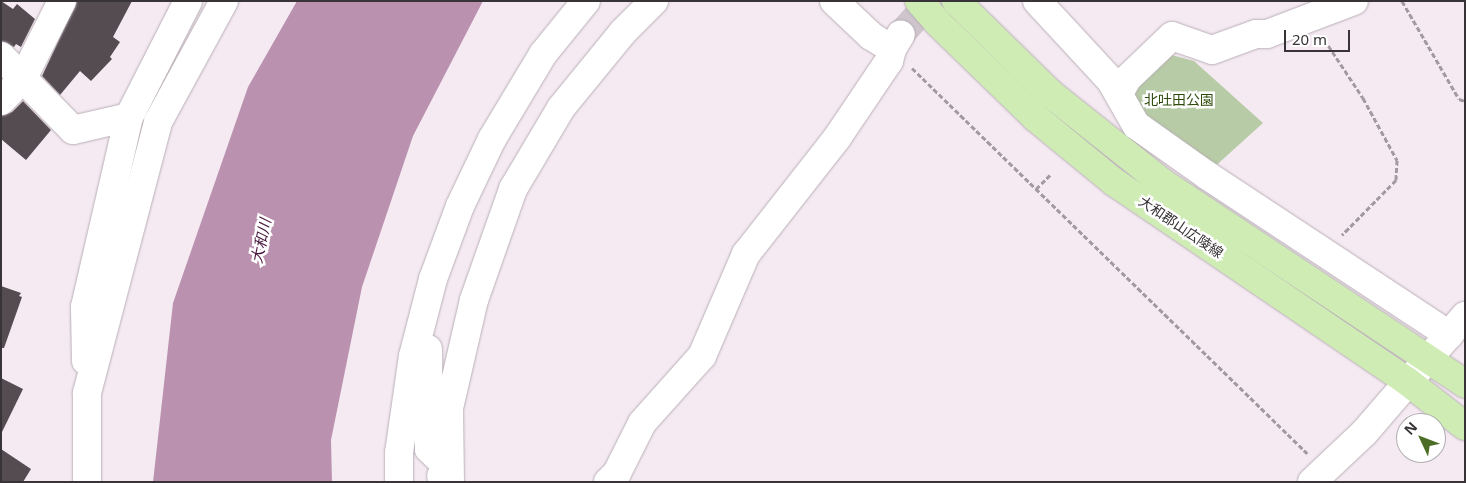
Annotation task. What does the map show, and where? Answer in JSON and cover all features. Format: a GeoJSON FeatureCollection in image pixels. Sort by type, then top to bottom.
{"type":"FeatureCollection","features":[{"type":"Feature","properties":{"kind":"main road","name":"大和郡山広陵線"},"geometry":{"type":"LineString","coordinates":[[919,1],[938,23],[1036,118],[1114,182],[1408,382],[1465,426]]}},
{"type":"Feature","properties":{"kind":"main road","name":"大和郡山広陵線"},"geometry":{"type":"LineString","coordinates":[[956,1],[1051,94],[1164,183],[1465,384]]}},
{"type":"Feature","properties":{"kind":"street"},"geometry":{"type":"LineString","coordinates":[[1,101],[23,78],[62,1]]}},
{"type":"Feature","properties":{"kind":"street"},"geometry":{"type":"LineString","coordinates":[[88,482],[85,307],[129,117],[188,1]]}},
{"type":"Feature","properties":{"kind":"street"},"geometry":{"type":"LineString","coordinates":[[87,393],[158,122],[224,1]]}},
{"type":"Feature","properties":{"kind":"street"},"geometry":{"type":"LineString","coordinates":[[399,482],[401,443],[413,356],[440,261],[460,206],[492,139],[543,54],[586,1]]}},
{"type":"Feature","properties":{"kind":"street"},"geometry":{"type":"LineString","coordinates":[[444,477],[449,408],[474,300],[513,189],[561,108],[623,32],[654,1]]}},
{"type":"Feature","properties":{"kind":"street"},"geometry":{"type":"LineString","coordinates":[[608,482],[616,473],[642,423],[702,356],[746,254],[837,138],[889,61],[896,41],[871,36],[834,1]]}},
{"type":"Feature","properties":{"kind":"street"},"geometry":{"type":"LineString","coordinates":[[1036,1],[1111,81],[1136,125],[1208,176],[1324,253],[1457,325],[1364,433],[1317,476]]}},
{"type":"Feature","properties":{"kind":"street"},"geometry":{"type":"LineString","coordinates":[[1119,94],[1127,79],[1172,36],[1212,50],[1256,34],[1267,34],[1334,7]]}},
{"type":"Feature","properties":{"kind":"street"},"geometry":{"type":"LineString","coordinates":[[1,56],[73,130],[129,117]]}},
{"type":"Feature","properties":{"kind":"street"},"geometry":{"type":"LineString","coordinates":[[418,335],[428,345],[429,449],[444,477]]}},
{"type":"Feature","properties":{"kind":"path"},"geometry":{"type":"LineString","coordinates":[[1402,1],[1459,99],[1465,101]]}},
{"type":"Feature","properties":{"kind":"path"},"geometry":{"type":"LineString","coordinates":[[1324,253],[1396,180],[1397,160],[1363,98],[1334,7]]}},
{"type":"Feature","properties":{"kind":"path"},"geometry":{"type":"LineString","coordinates":[[896,41],[1036,189],[1317,476]]}},
{"type":"Feature","properties":{"kind":"path"},"geometry":{"type":"LineString","coordinates":[[1036,189],[1051,174]]}},
{"type":"Feature","properties":{"kind":"green space","name":"北吐田公園"},"geometry":{"type":"Polygon","coordinates":[[[1164,53],[1194,61],[1263,123],[1211,170],[1145,123],[1131,85],[1164,53]]]}},
{"type":"Feature","properties":{"kind":"water","name":"大和川"},"geometry":{"type":"Polygon","coordinates":[[[297,1],[483,1],[413,136],[362,287],[331,440],[332,482],[153,482],[173,303],[248,87],[297,1]]]}},
{"type":"Feature","properties":{"kind":"building"},"geometry":{"type":"Polygon","coordinates":[[[1,1],[13,9],[17,4],[35,19],[21,47],[16,44],[14,47],[1,41],[1,1]]]}},
{"type":"Feature","properties":{"kind":"building"},"geometry":{"type":"Polygon","coordinates":[[[77,1],[132,1],[113,37],[120,42],[110,57],[112,59],[91,81],[80,71],[60,95],[42,76],[77,1]]]}},
{"type":"Feature","properties":{"kind":"building"},"geometry":{"type":"Polygon","coordinates":[[[23,101],[51,130],[26,160],[1,139],[1,116],[12,112],[23,101]]]}},
{"type":"Feature","properties":{"kind":"building"},"geometry":{"type":"Polygon","coordinates":[[[1,286],[21,293],[19,296],[22,297],[4,348],[1,348],[1,286]]]}},
{"type":"Feature","properties":{"kind":"building"},"geometry":{"type":"Polygon","coordinates":[[[1,378],[23,389],[1,434],[1,378]]]}},
{"type":"Feature","properties":{"kind":"building"},"geometry":{"type":"Polygon","coordinates":[[[1,449],[31,469],[23,482],[1,482],[1,449]]]}},
{"type":"Feature","properties":{"kind":"tunnel"},"geometry":{"type":"LineString","coordinates":[[901,34],[931,1]]}}]}
